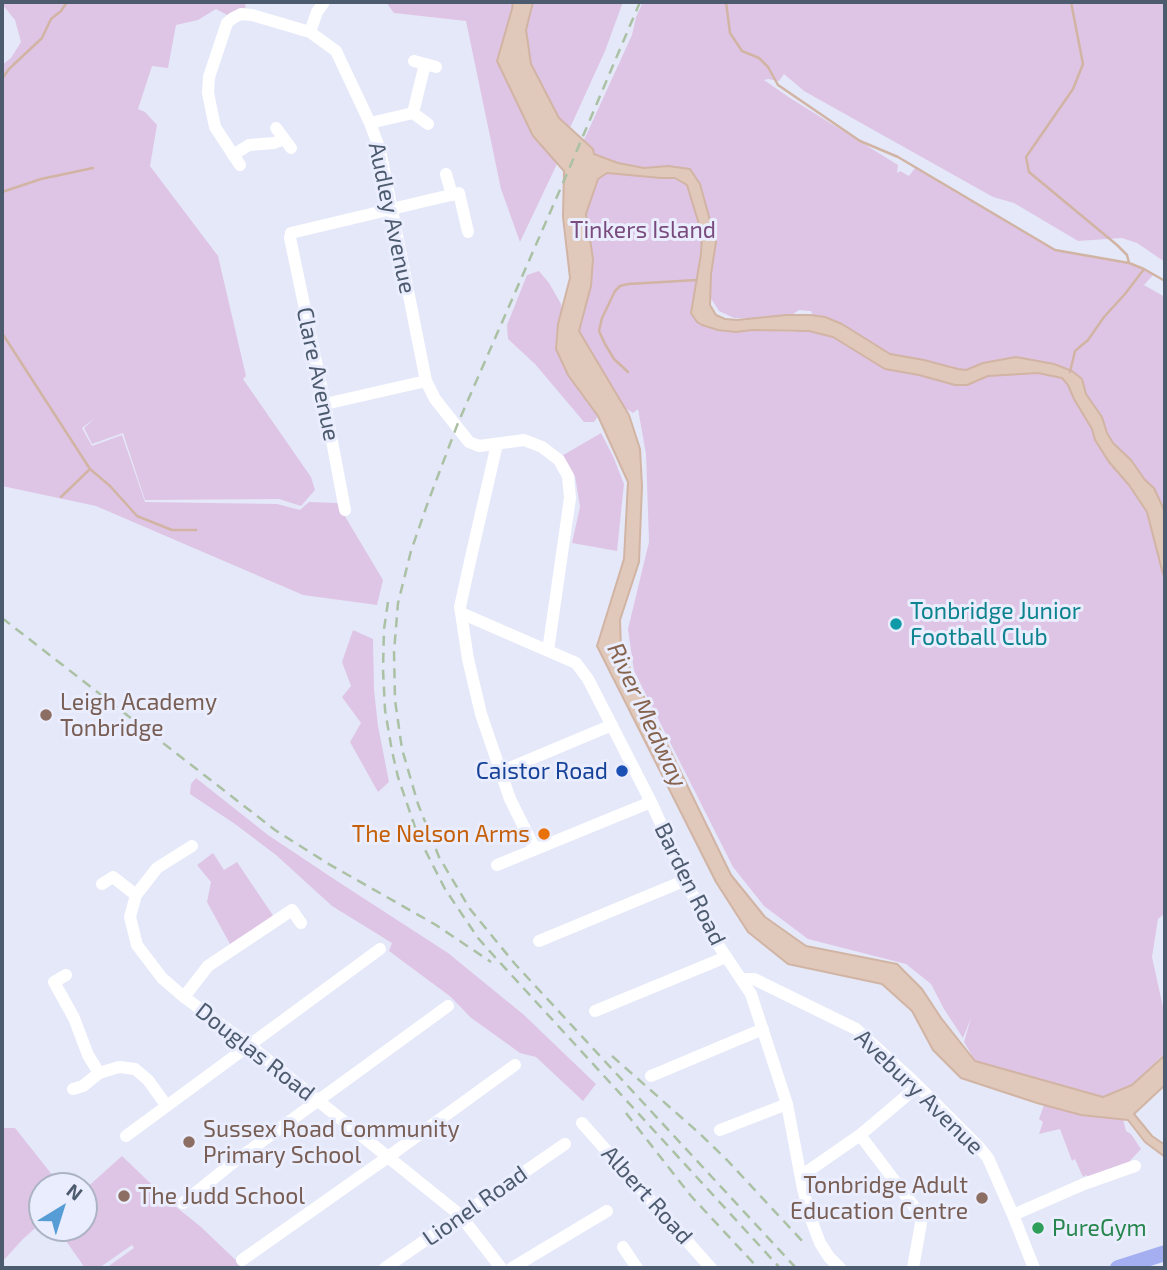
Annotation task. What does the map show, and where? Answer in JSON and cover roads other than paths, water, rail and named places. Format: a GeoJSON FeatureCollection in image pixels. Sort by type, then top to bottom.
{"type":"FeatureCollection","features":[{"type":"Feature","properties":{"kind":"main road"},"geometry":{"type":"LineString","coordinates":[[1118,1268],[1165,1253]]}},
{"type":"Feature","properties":{"kind":"street"},"geometry":{"type":"LineString","coordinates":[[310,32],[317,12],[324,2]]}},
{"type":"Feature","properties":{"kind":"street","name":"Audley Avenue"},"geometry":{"type":"LineString","coordinates":[[283,138],[274,143],[248,145],[237,160],[215,127],[208,93],[209,77],[227,23],[241,14],[310,32],[336,51],[380,150],[426,381],[435,399],[469,442],[479,446],[524,440],[542,447],[559,460],[568,476],[569,498],[548,650]]}},
{"type":"Feature","properties":{"kind":"street"},"geometry":{"type":"LineString","coordinates":[[413,113],[425,64]]}},
{"type":"Feature","properties":{"kind":"street"},"geometry":{"type":"LineString","coordinates":[[370,123],[413,113],[428,124]]}},
{"type":"Feature","properties":{"kind":"street"},"geometry":{"type":"LineString","coordinates":[[446,174],[470,224]]}},
{"type":"Feature","properties":{"kind":"street"},"geometry":{"type":"LineString","coordinates":[[392,208],[455,194]]}},
{"type":"Feature","properties":{"kind":"street","name":"Clare Avenue"},"geometry":{"type":"LineString","coordinates":[[345,510],[290,238],[291,233],[392,208]]}},
{"type":"Feature","properties":{"kind":"street"},"geometry":{"type":"LineString","coordinates":[[325,404],[426,381]]}},
{"type":"Feature","properties":{"kind":"street"},"geometry":{"type":"LineString","coordinates":[[497,444],[460,607],[478,703],[510,799],[535,849]]}},
{"type":"Feature","properties":{"kind":"street","name":"Barden Road"},"geometry":{"type":"LineString","coordinates":[[461,613],[576,663],[588,679],[651,802],[709,931],[751,994],[786,1104],[811,1219],[820,1243],[829,1258],[840,1268]]}},
{"type":"Feature","properties":{"kind":"street"},"geometry":{"type":"LineString","coordinates":[[500,772],[612,725]]}},
{"type":"Feature","properties":{"kind":"street"},"geometry":{"type":"LineString","coordinates":[[497,865],[651,802]]}},
{"type":"Feature","properties":{"kind":"street"},"geometry":{"type":"LineString","coordinates":[[107,876],[136,895],[157,869],[192,846]]}},
{"type":"Feature","properties":{"kind":"street"},"geometry":{"type":"LineString","coordinates":[[539,941],[686,880]]}},
{"type":"Feature","properties":{"kind":"street","name":"Douglas Road"},"geometry":{"type":"LineString","coordinates":[[136,895],[130,917],[137,945],[162,978],[460,1215],[501,1268]]}},
{"type":"Feature","properties":{"kind":"street"},"geometry":{"type":"LineString","coordinates":[[184,996],[208,966],[290,906],[301,923]]}},
{"type":"Feature","properties":{"kind":"street"},"geometry":{"type":"LineString","coordinates":[[126,1136],[380,949]]}},
{"type":"Feature","properties":{"kind":"street"},"geometry":{"type":"LineString","coordinates":[[595,1011],[726,957]]}},
{"type":"Feature","properties":{"kind":"street"},"geometry":{"type":"LineString","coordinates":[[66,975],[48,985],[74,1017],[88,1055],[99,1073]]}},
{"type":"Feature","properties":{"kind":"street","name":"Avebury Avenue"},"geometry":{"type":"LineString","coordinates":[[742,979],[754,979],[856,1029],[918,1086],[988,1158],[1034,1268]]}},
{"type":"Feature","properties":{"kind":"street"},"geometry":{"type":"LineString","coordinates":[[183,1203],[235,1161],[448,1006]]}},
{"type":"Feature","properties":{"kind":"street"},"geometry":{"type":"LineString","coordinates":[[651,1076],[763,1029]]}},
{"type":"Feature","properties":{"kind":"street"},"geometry":{"type":"LineString","coordinates":[[242,1260],[515,1065]]}},
{"type":"Feature","properties":{"kind":"street"},"geometry":{"type":"LineString","coordinates":[[73,1089],[83,1086],[99,1073],[120,1067],[135,1069],[148,1080],[166,1105]]}},
{"type":"Feature","properties":{"kind":"street"},"geometry":{"type":"LineString","coordinates":[[801,1176],[860,1135],[918,1086]]}},
{"type":"Feature","properties":{"kind":"street"},"geometry":{"type":"LineString","coordinates":[[720,1130],[786,1104]]}},
{"type":"Feature","properties":{"kind":"street","name":"Albert Road"},"geometry":{"type":"LineString","coordinates":[[582,1123],[711,1268]]}},
{"type":"Feature","properties":{"kind":"street"},"geometry":{"type":"LineString","coordinates":[[860,1135],[919,1213],[921,1223],[913,1268]]}},
{"type":"Feature","properties":{"kind":"street","name":"Lionel Road"},"geometry":{"type":"LineString","coordinates":[[385,1268],[565,1144]]}},
{"type":"Feature","properties":{"kind":"street"},"geometry":{"type":"LineString","coordinates":[[1013,1215],[1084,1184],[1135,1167]]}},
{"type":"Feature","properties":{"kind":"street"},"geometry":{"type":"LineString","coordinates":[[512,1268],[607,1211]]}},
{"type":"Feature","properties":{"kind":"street"},"geometry":{"type":"LineString","coordinates":[[623,1247],[637,1268]]}},
{"type":"Feature","properties":{"kind":"water","name":"River Medway"},"geometry":{"type":"Polygon","coordinates":[[[513,2],[533,2],[526,30],[531,64],[559,118],[593,149],[594,154],[618,163],[644,168],[668,166],[690,169],[700,184],[716,242],[710,305],[716,315],[737,320],[786,315],[825,317],[842,324],[890,354],[958,369],[966,370],[983,363],[1016,357],[1054,364],[1072,371],[1082,379],[1086,394],[1102,417],[1113,443],[1154,488],[1165,512],[1165,577],[1147,512],[1095,440],[1092,429],[1062,378],[1038,373],[988,376],[967,385],[955,385],[885,369],[833,337],[809,331],[736,332],[702,325],[691,313],[702,234],[687,185],[675,178],[607,173],[598,179],[586,214],[593,259],[591,286],[579,331],[629,415],[640,449],[642,486],[639,562],[620,620],[621,650],[731,875],[765,917],[806,946],[897,964],[922,989],[975,1061],[1103,1097],[1132,1085],[1165,1055],[1165,1085],[1134,1114],[1152,1136],[1165,1145],[1165,1157],[1145,1142],[1128,1120],[1081,1115],[961,1078],[933,1050],[912,1011],[882,984],[788,964],[748,932],[716,882],[597,646],[624,559],[628,482],[598,416],[568,375],[556,349],[558,324],[570,278],[563,217],[564,171],[533,136],[497,61],[513,2]]]}},
{"type":"Feature","properties":{"kind":"waterway"},"geometry":{"type":"LineString","coordinates":[[2,79],[42,38],[51,19],[67,2]]}},
{"type":"Feature","properties":{"kind":"waterway"},"geometry":{"type":"LineString","coordinates":[[726,2],[730,33],[742,51],[759,58],[768,67],[778,85],[860,141],[898,157],[1055,250],[1129,263],[1165,281]]}},
{"type":"Feature","properties":{"kind":"waterway"},"geometry":{"type":"LineString","coordinates":[[1071,2],[1083,64],[1073,89],[1026,157],[1029,172],[1117,245],[1127,255],[1129,263]]}},
{"type":"Feature","properties":{"kind":"waterway"},"geometry":{"type":"LineString","coordinates":[[2,192],[41,179],[93,168]]}},
{"type":"Feature","properties":{"kind":"waterway"},"geometry":{"type":"LineString","coordinates":[[1070,372],[1075,351],[1088,340],[1144,269]]}},
{"type":"Feature","properties":{"kind":"waterway"},"geometry":{"type":"LineString","coordinates":[[628,372],[614,359],[599,331],[615,291],[628,284],[697,280]]}},
{"type":"Feature","properties":{"kind":"waterway"},"geometry":{"type":"LineString","coordinates":[[2,333],[90,469],[61,497]]}},
{"type":"Feature","properties":{"kind":"waterway"},"geometry":{"type":"LineString","coordinates":[[90,469],[110,486],[137,516],[172,530],[196,530]]}},
{"type":"Feature","properties":{"kind":"railway"},"geometry":{"type":"LineString","coordinates":[[640,2],[458,423],[428,502],[411,551],[398,603],[394,652],[395,700],[402,749],[418,804],[439,857],[470,909],[515,964],[796,1268]]}},
{"type":"Feature","properties":{"kind":"railway"},"geometry":{"type":"LineString","coordinates":[[388,602],[383,669],[385,710],[392,751],[418,836],[445,889],[478,938],[780,1268]]}},
{"type":"Feature","properties":{"kind":"railway"},"geometry":{"type":"LineString","coordinates":[[2,618],[275,830],[436,925],[491,962]]}},
{"type":"Feature","properties":{"kind":"railway"},"geometry":{"type":"LineString","coordinates":[[612,1056],[727,1160],[805,1244]]}},
{"type":"Feature","properties":{"kind":"railway"},"geometry":{"type":"LineString","coordinates":[[626,1113],[691,1196],[758,1268]]}},
{"type":"Feature","properties":{"kind":"place","name":"Tonbridge Junior Football Club"},"geometry":{"type":"Point","coordinates":[896,624]}},
{"type":"Feature","properties":{"kind":"place","name":"Leigh Academy Tonbridge"},"geometry":{"type":"Point","coordinates":[46,715]}},
{"type":"Feature","properties":{"kind":"place","name":"Caistor Road"},"geometry":{"type":"Point","coordinates":[622,771]}},
{"type":"Feature","properties":{"kind":"place","name":"The Nelson Arms"},"geometry":{"type":"Point","coordinates":[544,834]}},
{"type":"Feature","properties":{"kind":"place","name":"Sussex Road Community Primary School"},"geometry":{"type":"Point","coordinates":[189,1142]}},
{"type":"Feature","properties":{"kind":"place","name":"The Judd School"},"geometry":{"type":"Point","coordinates":[124,1196]}},
{"type":"Feature","properties":{"kind":"place","name":"Tonbridge Adult Education Centre"},"geometry":{"type":"Point","coordinates":[982,1198]}},
{"type":"Feature","properties":{"kind":"place","name":"PureGym"},"geometry":{"type":"Point","coordinates":[1038,1228]}},
{"type":"Feature","properties":{"kind":"park label","name":"Tinkers Island"},"geometry":{"type":"Point","coordinates":[643,230]}}]}
